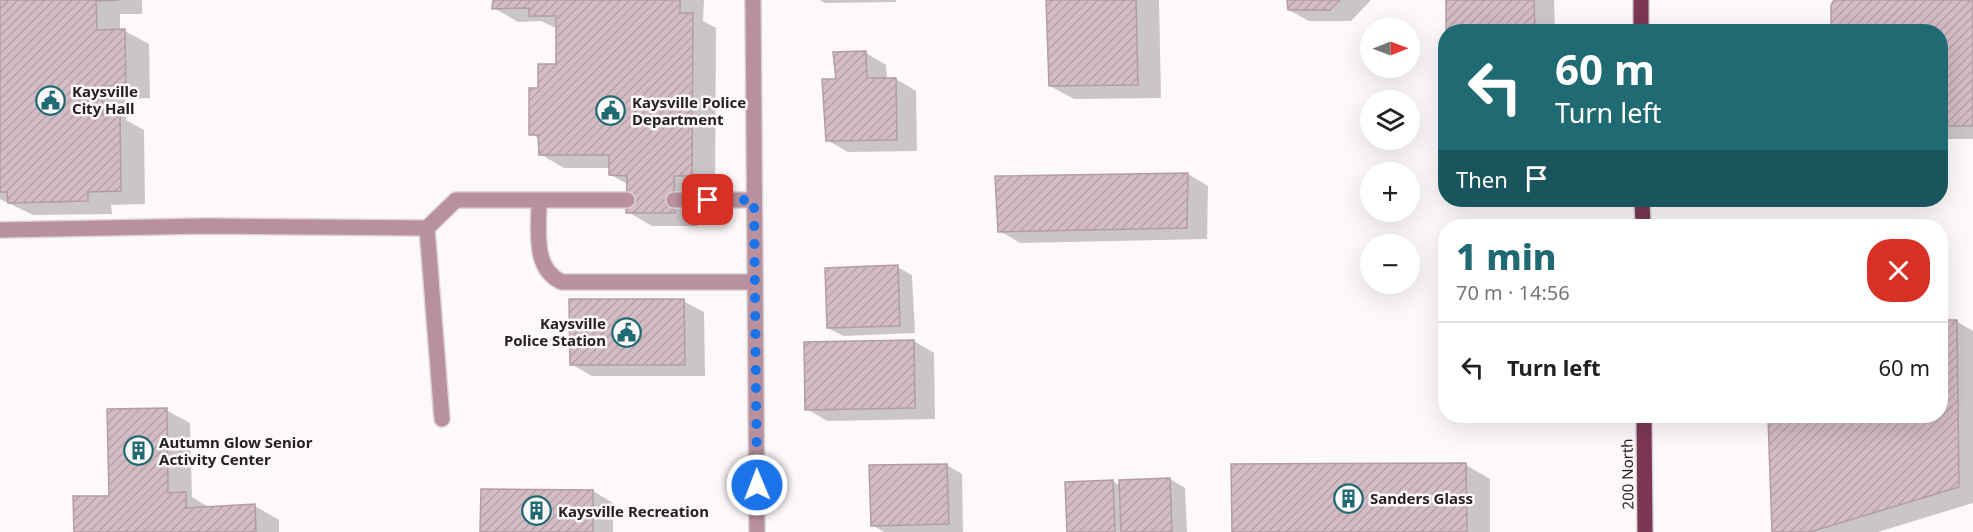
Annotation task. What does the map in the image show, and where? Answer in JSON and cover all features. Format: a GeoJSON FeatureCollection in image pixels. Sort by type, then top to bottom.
{"type":"FeatureCollection","features":[{"type":"Feature","properties":{"kind":"main road"},"geometry":{"type":"LineString","coordinates":[[1641,0],[1641,24]]}},
{"type":"Feature","properties":{"kind":"main road","name":"200 North"},"geometry":{"type":"LineString","coordinates":[[1644,423],[1645,532]]}},
{"type":"Feature","properties":{"kind":"street"},"geometry":{"type":"LineString","coordinates":[[753,0],[757,532]]}},
{"type":"Feature","properties":{"kind":"street"},"geometry":{"type":"LineString","coordinates":[[0,230],[206,226],[427,228],[456,200],[627,200]]}},
{"type":"Feature","properties":{"kind":"street"},"geometry":{"type":"LineString","coordinates":[[674,200],[754,200]]}},
{"type":"Feature","properties":{"kind":"street"},"geometry":{"type":"LineString","coordinates":[[539,201],[540,249],[544,268],[551,278],[562,282],[755,282]]}},
{"type":"Feature","properties":{"kind":"street"},"geometry":{"type":"LineString","coordinates":[[427,228],[442,419]]}},
{"type":"Feature","properties":{"kind":"building","name":"Kaysville City Hall"},"geometry":{"type":"Polygon","coordinates":[[[0,0],[119,0],[96,1],[97,30],[125,29],[126,86],[102,86],[103,115],[120,115],[121,191],[88,192],[88,201],[8,203],[7,192],[0,192],[0,0]]]}},
{"type":"Feature","properties":{"kind":"building","name":"Kaysville Police Department"},"geometry":{"type":"Polygon","coordinates":[[[493,0],[680,0],[680,13],[693,13],[692,176],[674,176],[675,213],[626,213],[627,176],[609,175],[609,155],[539,155],[538,135],[529,135],[529,88],[538,88],[538,64],[556,64],[556,16],[529,16],[529,8],[492,9],[493,0]]]}},
{"type":"Feature","properties":{"kind":"building"},"geometry":{"type":"Polygon","coordinates":[[[1046,0],[1136,0],[1138,85],[1049,86],[1046,0]]]}},
{"type":"Feature","properties":{"kind":"building"},"geometry":{"type":"Polygon","coordinates":[[[1287,0],[1340,0],[1330,10],[1288,10],[1287,0]]]}},
{"type":"Feature","properties":{"kind":"building"},"geometry":{"type":"Polygon","coordinates":[[[1446,0],[1534,0],[1535,24],[1446,24],[1446,0]]]}},
{"type":"Feature","properties":{"kind":"building"},"geometry":{"type":"Polygon","coordinates":[[[1834,0],[1973,0],[1973,126],[1948,126],[1948,24],[1831,24],[1831,5],[1834,0]]]}},
{"type":"Feature","properties":{"kind":"building"},"geometry":{"type":"Polygon","coordinates":[[[866,51],[867,78],[896,78],[897,140],[826,141],[822,79],[836,79],[833,52],[866,51]]]}},
{"type":"Feature","properties":{"kind":"building"},"geometry":{"type":"Polygon","coordinates":[[[1188,173],[1187,228],[998,232],[995,176],[1188,173]]]}},
{"type":"Feature","properties":{"kind":"building"},"geometry":{"type":"Polygon","coordinates":[[[898,265],[900,326],[827,328],[825,268],[898,265]]]}},
{"type":"Feature","properties":{"kind":"building","name":"Kaysville Police Station"},"geometry":{"type":"Polygon","coordinates":[[[569,299],[684,299],[685,365],[570,365],[569,299]]]}},
{"type":"Feature","properties":{"kind":"building"},"geometry":{"type":"Polygon","coordinates":[[[1948,320],[1957,320],[1959,487],[1810,532],[1772,532],[1768,423],[1948,423],[1948,320]]]}},
{"type":"Feature","properties":{"kind":"building"},"geometry":{"type":"Polygon","coordinates":[[[914,340],[915,408],[805,410],[804,342],[914,340]]]}},
{"type":"Feature","properties":{"kind":"building","name":"Autumn Glow Senior Activity Center"},"geometry":{"type":"Polygon","coordinates":[[[167,408],[168,493],[186,492],[186,508],[255,504],[256,532],[74,532],[73,496],[109,496],[107,409],[167,408]]]}},
{"type":"Feature","properties":{"kind":"building","name":"Sanders Glass"},"geometry":{"type":"Polygon","coordinates":[[[1466,463],[1467,532],[1232,532],[1231,464],[1466,463]]]}},
{"type":"Feature","properties":{"kind":"building"},"geometry":{"type":"Polygon","coordinates":[[[947,464],[949,524],[871,526],[869,465],[947,464]]]}},
{"type":"Feature","properties":{"kind":"building"},"geometry":{"type":"Polygon","coordinates":[[[1170,478],[1172,532],[1121,532],[1119,480],[1170,478]]]}},
{"type":"Feature","properties":{"kind":"building"},"geometry":{"type":"Polygon","coordinates":[[[1113,480],[1115,532],[1067,532],[1065,482],[1113,480]]]}},
{"type":"Feature","properties":{"kind":"building","name":"Kaysville Recreation"},"geometry":{"type":"Polygon","coordinates":[[[481,489],[593,490],[593,532],[480,532],[481,489]]]}},
{"type":"Feature","properties":{"kind":"place","name":"Kaysville City Hall"},"geometry":{"type":"Point","coordinates":[51,100]}},
{"type":"Feature","properties":{"kind":"place","name":"Kaysville Police Department"},"geometry":{"type":"Point","coordinates":[611,111]}},
{"type":"Feature","properties":{"kind":"place","name":"Kaysville Police Station"},"geometry":{"type":"Point","coordinates":[627,332]}},
{"type":"Feature","properties":{"kind":"place","name":"Autumn Glow Senior Activity Center"},"geometry":{"type":"Point","coordinates":[138,451]}},
{"type":"Feature","properties":{"kind":"place","name":"Sanders Glass"},"geometry":{"type":"Point","coordinates":[1349,498]}},
{"type":"Feature","properties":{"kind":"place","name":"Kaysville Recreation"},"geometry":{"type":"Point","coordinates":[537,511]}},
{"type":"Feature","properties":{"kind":"route"},"geometry":{"type":"LineString","coordinates":[[708,200],[754,200],[757,485]]}}]}
